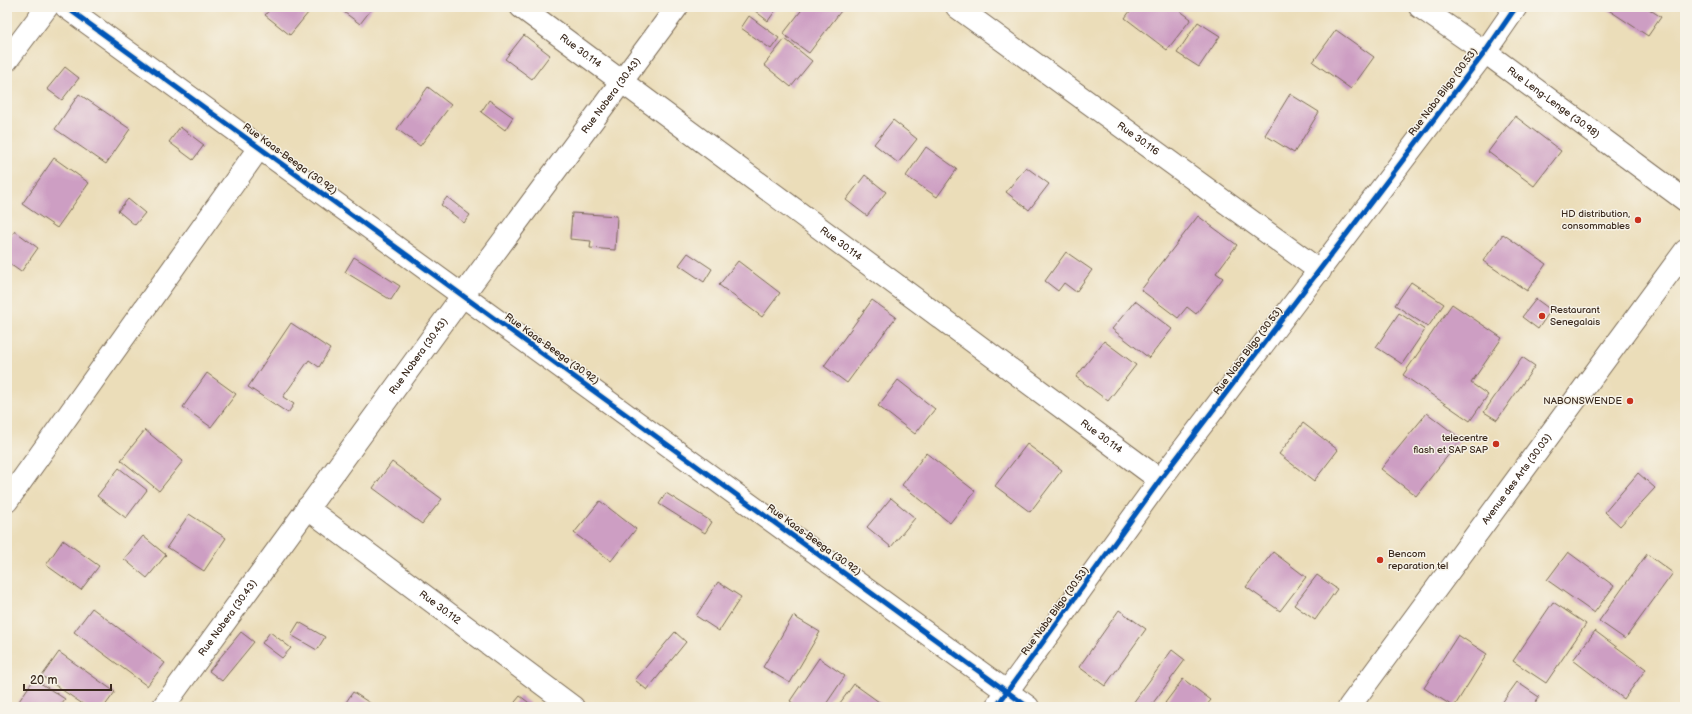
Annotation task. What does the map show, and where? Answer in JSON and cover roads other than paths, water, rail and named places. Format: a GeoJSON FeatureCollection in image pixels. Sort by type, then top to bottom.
{"type":"FeatureCollection","features":[{"type":"Feature","properties":{"kind":"street"},"geometry":{"type":"LineString","coordinates":[[7,60],[47,7]]}},
{"type":"Feature","properties":{"kind":"street","name":"Rue Kaas-Beega (30.92)"},"geometry":{"type":"LineString","coordinates":[[66,7],[463,295],[1002,699],[1028,707]]}},
{"type":"Feature","properties":{"kind":"street","name":"Rue 30.114"},"geometry":{"type":"LineString","coordinates":[[521,7],[1160,480]]}},
{"type":"Feature","properties":{"kind":"street","name":"Rue Nobera (30.43)"},"geometry":{"type":"LineString","coordinates":[[163,707],[463,295],[677,7]]}},
{"type":"Feature","properties":{"kind":"street","name":"Rue 30.116"},"geometry":{"type":"LineString","coordinates":[[957,7],[1320,271]]}},
{"type":"Feature","properties":{"kind":"street","name":"Rue Leng-Lenge (30.98)"},"geometry":{"type":"LineString","coordinates":[[1420,7],[1485,52],[1685,200]]}},
{"type":"Feature","properties":{"kind":"street","name":"Rue Naba Bilgo (30.53)"},"geometry":{"type":"LineString","coordinates":[[1002,699],[1160,480],[1485,52],[1516,7]]}},
{"type":"Feature","properties":{"kind":"street"},"geometry":{"type":"LineString","coordinates":[[7,501],[259,148]]}},
{"type":"Feature","properties":{"kind":"street","name":"Avenue des Arts (30.03)"},"geometry":{"type":"LineString","coordinates":[[1349,707],[1685,251]]}},
{"type":"Feature","properties":{"kind":"street","name":"Rue 30.112"},"geometry":{"type":"LineString","coordinates":[[307,508],[573,707]]}},
{"type":"Feature","properties":{"kind":"place","name":"HD distribution, consommables"},"geometry":{"type":"Point","coordinates":[1638,220]}},
{"type":"Feature","properties":{"kind":"place","name":"Restaurant Senegalais"},"geometry":{"type":"Point","coordinates":[1542,316]}},
{"type":"Feature","properties":{"kind":"place","name":"NABONSWENDE"},"geometry":{"type":"Point","coordinates":[1630,401]}},
{"type":"Feature","properties":{"kind":"place","name":"telecentre flash et SAP SAP"},"geometry":{"type":"Point","coordinates":[1496,444]}},
{"type":"Feature","properties":{"kind":"place","name":"Bencom reparation tel"},"geometry":{"type":"Point","coordinates":[1380,560]}}]}
